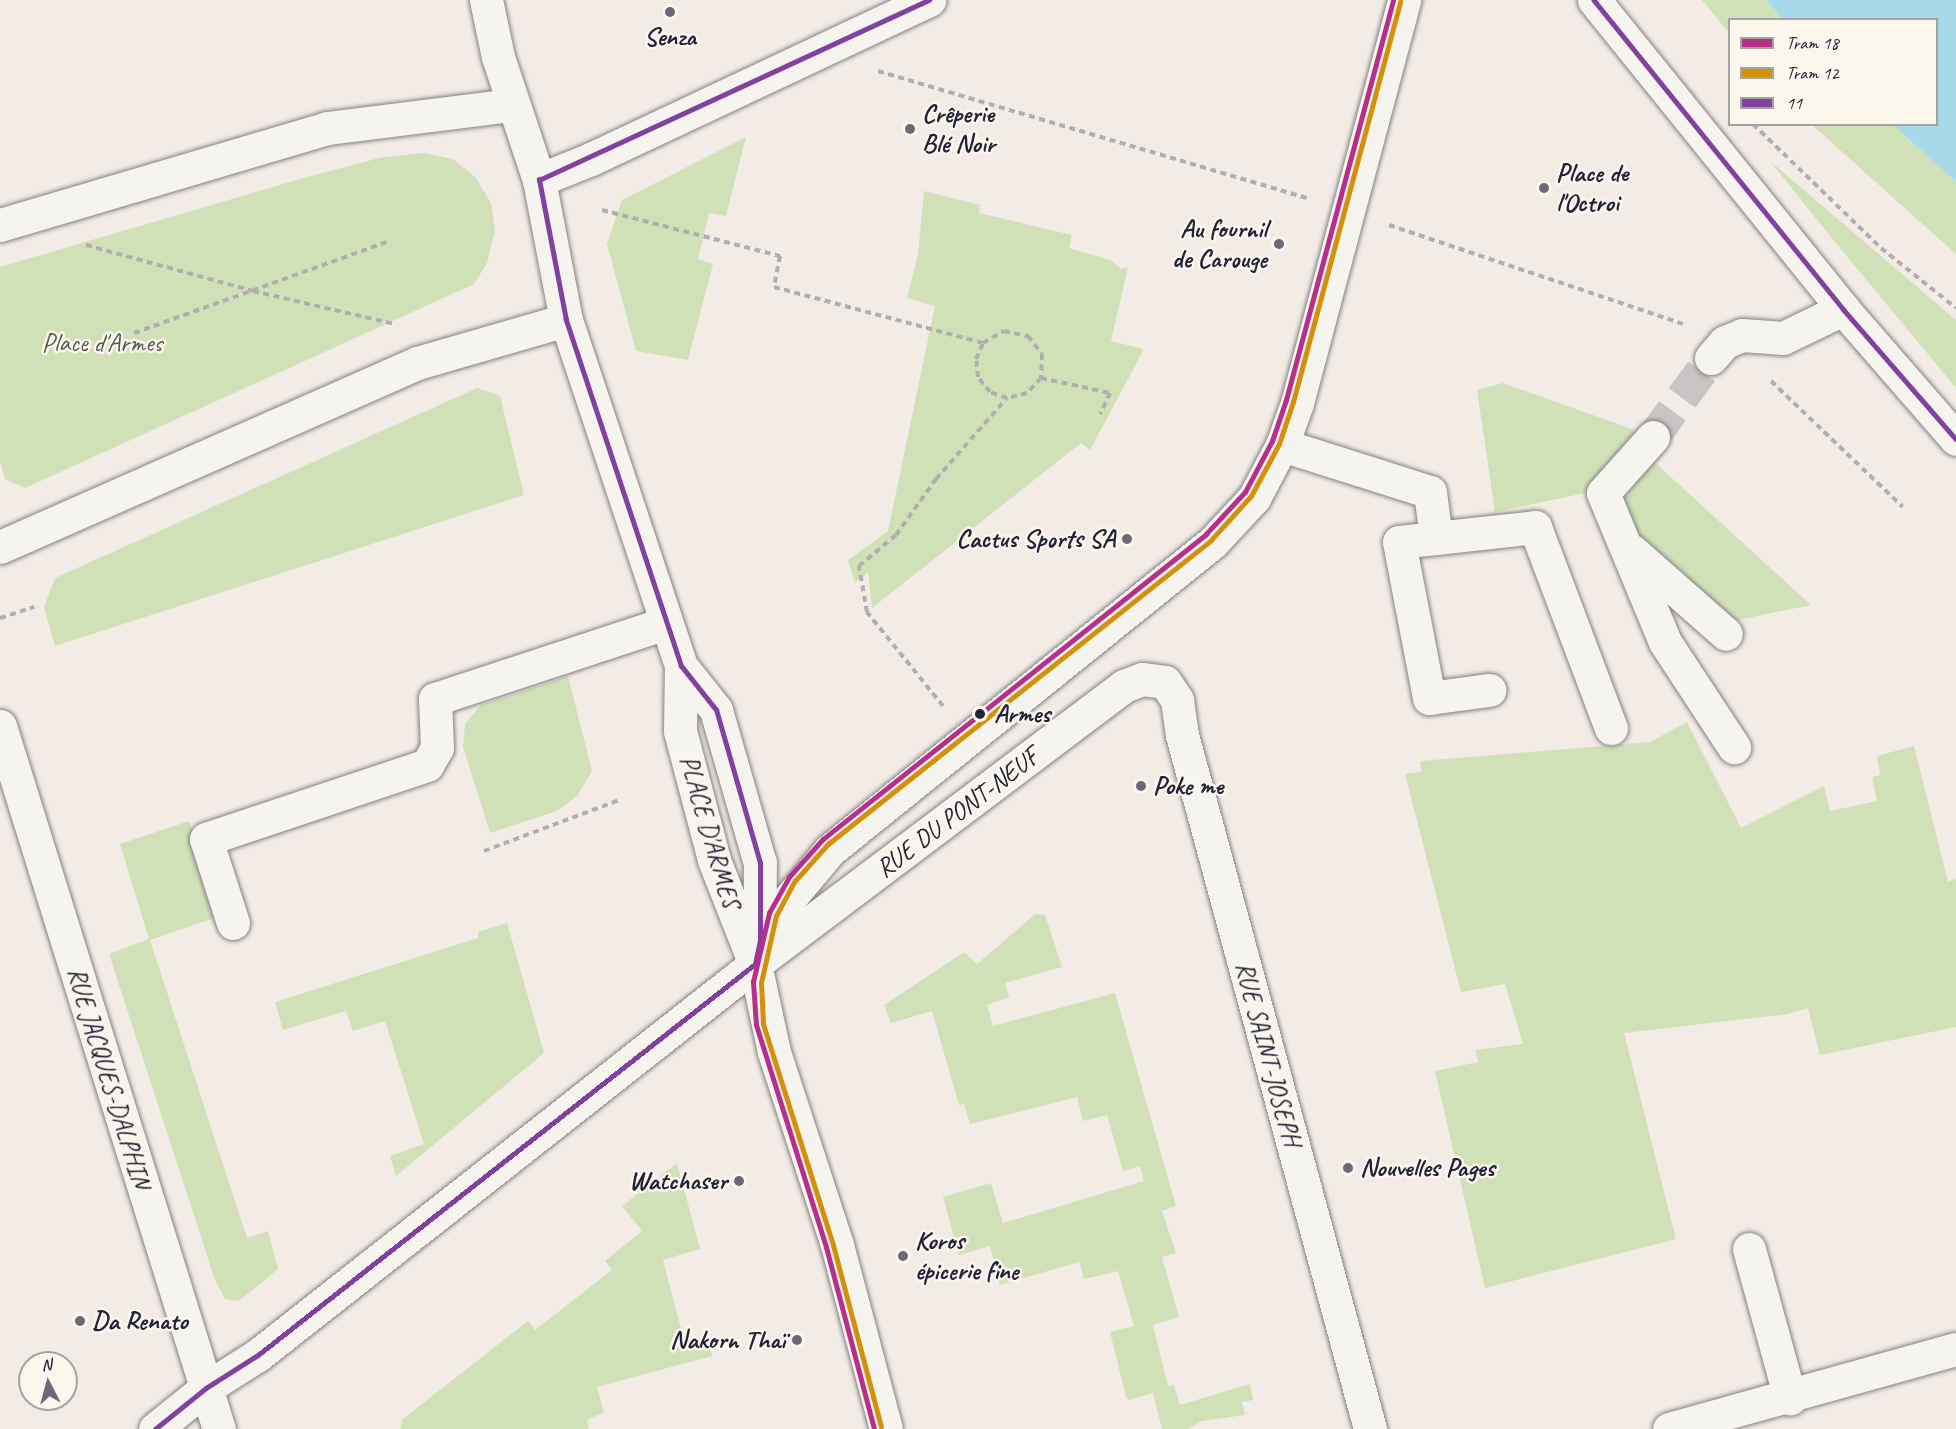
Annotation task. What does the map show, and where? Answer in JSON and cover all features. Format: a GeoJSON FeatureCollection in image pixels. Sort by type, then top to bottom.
{"type":"FeatureCollection","features":[{"type":"Feature","properties":{"kind":"street","name":"PLACE D'ARMES"},"geometry":{"type":"LineString","coordinates":[[486,0],[512,105],[539,180],[566,320],[681,666],[680,731],[714,860],[755,964],[774,1052],[837,1245],[886,1429]]}},
{"type":"Feature","properties":{"kind":"street"},"geometry":{"type":"LineString","coordinates":[[539,180],[674,120],[929,0]]}},
{"type":"Feature","properties":{"kind":"street","name":"RUE DU PONT-NEUF"},"geometry":{"type":"LineString","coordinates":[[755,964],[784,905],[830,850],[1213,542],[1254,498],[1282,445],[1404,0]]}},
{"type":"Feature","properties":{"kind":"street"},"geometry":{"type":"LineString","coordinates":[[1594,0],[1844,309],[1956,440]]}},
{"type":"Feature","properties":{"kind":"street"},"geometry":{"type":"LineString","coordinates":[[0,225],[327,128],[512,105]]}},
{"type":"Feature","properties":{"kind":"street"},"geometry":{"type":"LineString","coordinates":[[1718,350],[1742,335],[1783,338],[1844,309]]}},
{"type":"Feature","properties":{"kind":"street"},"geometry":{"type":"LineString","coordinates":[[0,547],[417,363],[566,320]]}},
{"type":"Feature","properties":{"kind":"street"},"geometry":{"type":"LineString","coordinates":[[1653,437],[1603,493],[1665,642],[1734,747]]}},
{"type":"Feature","properties":{"kind":"street"},"geometry":{"type":"LineString","coordinates":[[1282,445],[1430,492],[1436,538]]}},
{"type":"Feature","properties":{"kind":"street"},"geometry":{"type":"LineString","coordinates":[[1489,690],[1429,698],[1399,542],[1535,527],[1611,728]]}},
{"type":"Feature","properties":{"kind":"street"},"geometry":{"type":"LineString","coordinates":[[1626,546],[1726,634]]}},
{"type":"Feature","properties":{"kind":"street"},"geometry":{"type":"LineString","coordinates":[[233,923],[206,839],[427,765],[437,748],[435,699],[666,623]]}},
{"type":"Feature","properties":{"kind":"street","name":"RUE DU PONT-NEUF"},"geometry":{"type":"LineString","coordinates":[[155,1429],[206,1388],[258,1355],[755,964],[1124,686],[1142,679],[1165,682]]}},
{"type":"Feature","properties":{"kind":"street","name":"RUE SAINT-JOSEPH"},"geometry":{"type":"LineString","coordinates":[[1165,682],[1177,700],[1182,735],[1370,1429]]}},
{"type":"Feature","properties":{"kind":"street","name":"RUE JACQUES-DALPHIN"},"geometry":{"type":"LineString","coordinates":[[0,726],[219,1429]]}},
{"type":"Feature","properties":{"kind":"street"},"geometry":{"type":"LineString","coordinates":[[1749,1249],[1790,1398]]}},
{"type":"Feature","properties":{"kind":"street"},"geometry":{"type":"LineString","coordinates":[[1669,1429],[1790,1398],[1956,1349]]}},
{"type":"Feature","properties":{"kind":"path"},"geometry":{"type":"LineString","coordinates":[[874,70],[1348,211],[1715,335],[1718,350],[1903,507]]}},
{"type":"Feature","properties":{"kind":"path"},"geometry":{"type":"LineString","coordinates":[[1755,126],[1881,248],[1956,308]]}},
{"type":"Feature","properties":{"kind":"path"},"geometry":{"type":"LineString","coordinates":[[602,210],[780,256],[774,287],[983,343]]}},
{"type":"Feature","properties":{"kind":"path"},"geometry":{"type":"LineString","coordinates":[[134,333],[389,241]]}},
{"type":"Feature","properties":{"kind":"path"},"geometry":{"type":"LineString","coordinates":[[76,242],[254,291],[404,326]]}},
{"type":"Feature","properties":{"kind":"path"},"geometry":{"type":"LineString","coordinates":[[1004,331],[1028,336],[1042,354],[1041,378],[1027,393],[1007,398],[990,392],[978,377],[976,359],[983,343],[1004,331]]}},
{"type":"Feature","properties":{"kind":"path"},"geometry":{"type":"LineString","coordinates":[[1041,378],[1110,393],[1100,414]]}},
{"type":"Feature","properties":{"kind":"path"},"geometry":{"type":"LineString","coordinates":[[944,708],[867,612],[859,566],[896,535],[936,479],[1007,398]]}},
{"type":"Feature","properties":{"kind":"path"},"geometry":{"type":"LineString","coordinates":[[0,618],[34,607]]}},
{"type":"Feature","properties":{"kind":"path"},"geometry":{"type":"LineString","coordinates":[[484,851],[620,800]]}},
{"type":"Feature","properties":{"kind":"green space"},"geometry":{"type":"Polygon","coordinates":[[[1702,0],[1766,0],[1782,18],[1728,18],[1728,32],[1702,0]]]}},
{"type":"Feature","properties":{"kind":"green space"},"geometry":{"type":"Polygon","coordinates":[[[1813,126],[1894,126],[1956,182],[1956,254],[1813,126]]]}},
{"type":"Feature","properties":{"kind":"green space"},"geometry":{"type":"Polygon","coordinates":[[[746,137],[726,216],[709,213],[698,259],[713,264],[688,360],[636,351],[607,244],[622,200],[746,137]]]}},
{"type":"Feature","properties":{"kind":"green space","name":"Place d'Armes"},"geometry":{"type":"Polygon","coordinates":[[[424,153],[453,159],[475,177],[491,203],[495,231],[487,263],[474,284],[25,488],[5,479],[0,461],[0,267],[300,179],[379,158],[424,153]]]}},
{"type":"Feature","properties":{"kind":"green space"},"geometry":{"type":"Polygon","coordinates":[[[1770,161],[1956,320],[1956,388],[1826,231],[1770,161]]]}},
{"type":"Feature","properties":{"kind":"green space"},"geometry":{"type":"Polygon","coordinates":[[[924,191],[980,205],[979,213],[1072,235],[1069,248],[1110,260],[1121,269],[1128,267],[1111,341],[1144,349],[1090,450],[1081,443],[872,608],[868,572],[855,583],[848,560],[888,531],[935,306],[907,298],[918,255],[924,191]]]}},
{"type":"Feature","properties":{"kind":"green space"},"geometry":{"type":"Polygon","coordinates":[[[1503,383],[1643,433],[1585,493],[1495,512],[1477,390],[1503,383]]]}},
{"type":"Feature","properties":{"kind":"green space"},"geometry":{"type":"Polygon","coordinates":[[[477,388],[500,396],[524,495],[55,646],[44,607],[55,578],[477,388]]]}},
{"type":"Feature","properties":{"kind":"green space"},"geometry":{"type":"Polygon","coordinates":[[[1651,459],[1811,605],[1738,620],[1724,613],[1625,524],[1620,509],[1624,488],[1651,459]]]}},
{"type":"Feature","properties":{"kind":"green space"},"geometry":{"type":"Polygon","coordinates":[[[568,676],[592,771],[577,796],[557,811],[490,833],[463,747],[465,724],[481,705],[568,676]]]}},
{"type":"Feature","properties":{"kind":"green space"},"geometry":{"type":"Polygon","coordinates":[[[1687,722],[1741,828],[1824,786],[1830,811],[1877,801],[1872,777],[1880,775],[1877,756],[1914,746],[1948,882],[1956,878],[1956,1027],[1820,1055],[1808,1008],[1788,1014],[1624,1033],[1676,1239],[1485,1288],[1435,1071],[1478,1062],[1475,1050],[1523,1044],[1505,984],[1461,992],[1405,774],[1421,772],[1420,761],[1650,742],[1687,722]]]}},
{"type":"Feature","properties":{"kind":"green space"},"geometry":{"type":"Polygon","coordinates":[[[189,821],[220,916],[150,940],[247,1238],[268,1231],[278,1269],[239,1301],[225,1299],[215,1280],[109,954],[149,939],[120,844],[189,821]]]}},
{"type":"Feature","properties":{"kind":"green space"},"geometry":{"type":"Polygon","coordinates":[[[1035,914],[1045,915],[1062,967],[1005,983],[1009,997],[987,1005],[993,1026],[1115,993],[1176,1206],[1162,1211],[1176,1253],[1162,1257],[1179,1317],[1153,1325],[1168,1386],[1174,1385],[1180,1405],[1250,1384],[1253,1400],[1242,1402],[1245,1415],[1202,1421],[1188,1429],[1162,1429],[1153,1393],[1129,1400],[1126,1397],[1110,1332],[1134,1326],[1118,1271],[1084,1279],[1079,1262],[1000,1285],[990,1246],[959,1255],[943,1197],[991,1183],[1003,1223],[1144,1181],[1140,1166],[1123,1171],[1107,1115],[1083,1121],[1077,1097],[970,1124],[964,1104],[959,1105],[932,1011],[891,1023],[884,1005],[964,952],[977,964],[1035,914]]]}},
{"type":"Feature","properties":{"kind":"green space"},"geometry":{"type":"Polygon","coordinates":[[[507,923],[544,1053],[396,1176],[390,1156],[424,1144],[385,1021],[353,1031],[346,1011],[283,1030],[275,1002],[478,938],[478,932],[507,923]]]}},
{"type":"Feature","properties":{"kind":"green space"},"geometry":{"type":"Polygon","coordinates":[[[677,1163],[700,1249],[663,1260],[685,1344],[708,1338],[712,1356],[597,1387],[604,1412],[587,1420],[589,1429],[400,1429],[403,1419],[528,1321],[535,1330],[612,1270],[605,1261],[642,1231],[622,1206],[677,1163]]]}},
{"type":"Feature","properties":{"kind":"water"},"geometry":{"type":"Polygon","coordinates":[[[1766,0],[1956,0],[1956,182],[1894,126],[1938,126],[1938,18],[1782,18],[1766,0]]]}},
{"type":"Feature","properties":{"kind":"tunnel"},"geometry":{"type":"LineString","coordinates":[[1653,437],[1711,358]]}},
{"type":"Feature","properties":{"kind":"tram line","name":"18"},"geometry":{"type":"LineString","coordinates":[[874,1429],[826,1247],[756,1025],[753,982],[769,913],[789,877],[823,839],[1206,534],[1245,492],[1272,441],[1286,400],[1393,0]]}},
{"type":"Feature","properties":{"kind":"tram line","name":"12"},"geometry":{"type":"LineString","coordinates":[[881,1427],[833,1245],[763,1024],[761,983],[776,916],[795,881],[828,844],[1211,540],[1251,496],[1279,444],[1293,402],[1400,2]]}},
{"type":"Feature","properties":{"kind":"transit line","name":"11"},"geometry":{"type":"LineString","coordinates":[[155,1429],[206,1388],[258,1355],[755,964],[760,941],[760,863],[716,710],[681,666],[566,320],[539,180],[929,0]]}},
{"type":"Feature","properties":{"kind":"transit line","name":"11"},"geometry":{"type":"LineString","coordinates":[[1594,0],[1843,309],[1956,439]]}},
{"type":"Feature","properties":{"kind":"place","name":"Senza"},"geometry":{"type":"Point","coordinates":[670,12]}},
{"type":"Feature","properties":{"kind":"place","name":"Crêperie Blé Noir"},"geometry":{"type":"Point","coordinates":[910,129]}},
{"type":"Feature","properties":{"kind":"place","name":"Place de l'Octroi"},"geometry":{"type":"Point","coordinates":[1544,188]}},
{"type":"Feature","properties":{"kind":"place","name":"Au fournil de Carouge"},"geometry":{"type":"Point","coordinates":[1279,244]}},
{"type":"Feature","properties":{"kind":"place","name":"Cactus Sports SA"},"geometry":{"type":"Point","coordinates":[1127,539]}},
{"type":"Feature","properties":{"kind":"place","name":"Armes"},"geometry":{"type":"Point","coordinates":[980,714]}},
{"type":"Feature","properties":{"kind":"place","name":"Poke me"},"geometry":{"type":"Point","coordinates":[1141,786]}},
{"type":"Feature","properties":{"kind":"place","name":"Nouvelles Pages"},"geometry":{"type":"Point","coordinates":[1348,1168]}},
{"type":"Feature","properties":{"kind":"place","name":"Watchaser"},"geometry":{"type":"Point","coordinates":[739,1181]}},
{"type":"Feature","properties":{"kind":"place","name":"Koros épicerie fine"},"geometry":{"type":"Point","coordinates":[903,1256]}},
{"type":"Feature","properties":{"kind":"place","name":"Da Renato"},"geometry":{"type":"Point","coordinates":[80,1321]}},
{"type":"Feature","properties":{"kind":"place","name":"Nakorn Thaï"},"geometry":{"type":"Point","coordinates":[797,1340]}}]}
